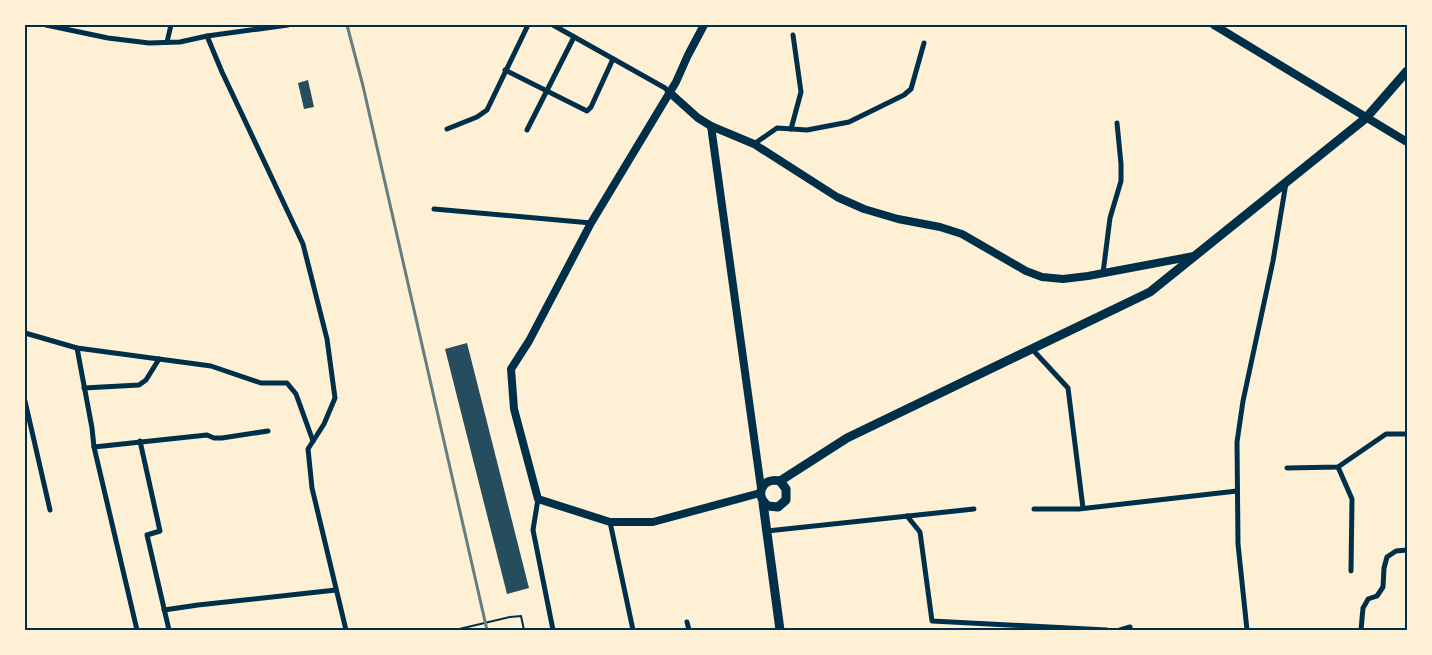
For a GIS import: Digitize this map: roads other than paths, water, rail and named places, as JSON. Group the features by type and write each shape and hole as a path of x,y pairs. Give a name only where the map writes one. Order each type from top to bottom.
{"main road":[{"path":"780,630 761,490 769,480 780,481 847,438 1150,292 1366,118 1407,71"},
{"path":"763,502 773,507 783,504 786,500 786,489 780,481"}],"street":[{"path":"46,25 108,38 148,43 180,42 207,36 288,25"},
{"path":"167,42 171,25"},
{"path":"447,130 477,117 487,110 528,25"},
{"path":"553,25 665,88 698,118 711,126 754,144 837,197 898,219 940,227 962,234 1026,271 1042,277 1063,279 1103,274 1196,256"},
{"path":"553,630 533,530 538,499 514,409 511,369 529,341 591,224 676,82 704,25"},
{"path":"1214,25 1407,142"},
{"path":"791,129 801,92 794,35"},
{"path":"207,36 303,244 327,339 335,398 324,424 308,449 312,488 346,630"},
{"path":"528,130 574,37"},
{"path":"754,144 777,128 806,130 849,122 904,95 911,89 924,43"},
{"path":"506,70 587,111 591,107 613,59"},
{"path":"1103,274 1110,218 1120,181 1121,164 1117,123"},
{"path":"538,499 610,522 653,522 761,490 711,126"},
{"path":"1247,630 1238,544 1237,442 1243,401 1273,261 1286,183"},
{"path":"434,209 591,224"},
{"path":"25,333 77,348 210,366 261,383 287,383 296,394 313,441"},
{"path":"77,348 94,447 137,630"},
{"path":"1032,348 1068,388 1083,508"},
{"path":"84,388 139,385 146,380 159,359"},
{"path":"25,401 50,510"},
{"path":"94,447 206,435 222,438 268,430"},
{"path":"1288,468 1338,467 1386,434 1407,434"},
{"path":"140,441 160,531 147,535 168,630"},
{"path":"1338,467 1352,499 1351,571"},
{"path":"1034,509 1083,508 1237,491"},
{"path":"767,531 974,510"},
{"path":"907,516 920,532 932,621 1108,630"},
{"path":"610,522 633,630"},
{"path":"1361,630 1364,608 1368,599 1377,596 1383,587 1384,568 1387,557 1396,551 1407,550"},
{"path":"164,610 198,604 336,590"},
{"path":"687,622 689,630"},
{"path":"1120,630 1130,627"}],"railway":[{"path":"347,25 363,86 487,630"}]}
